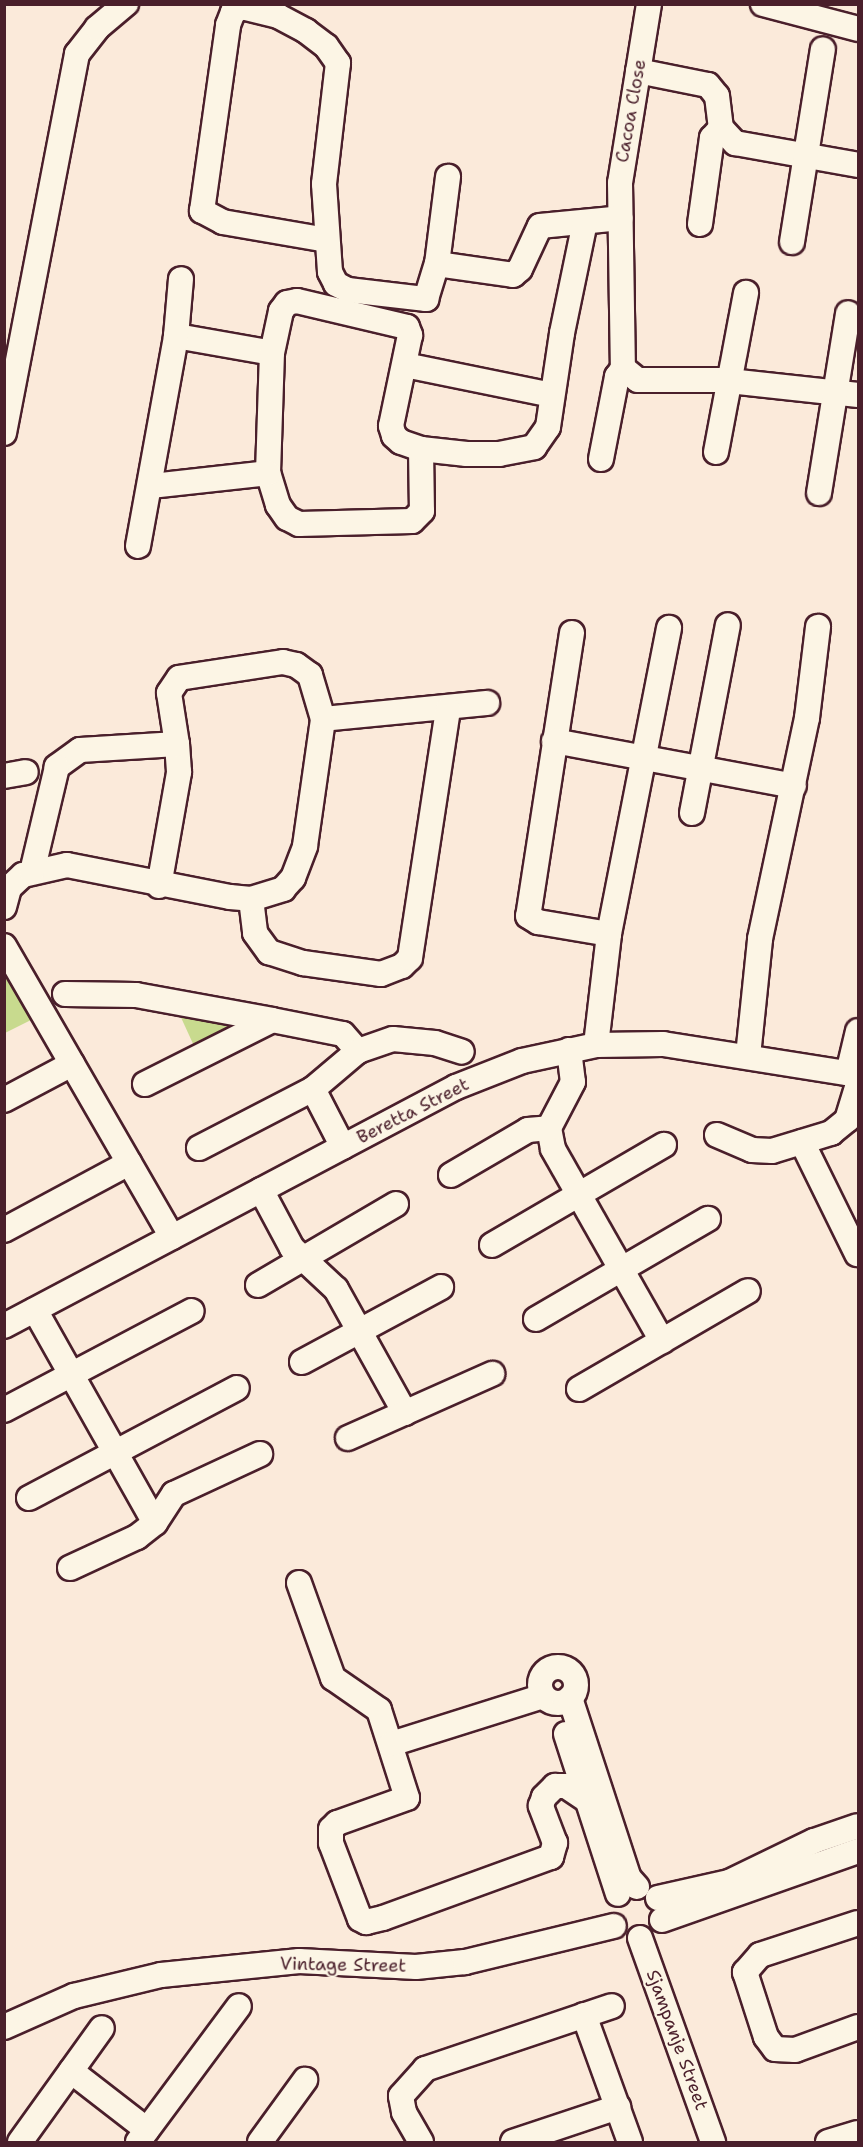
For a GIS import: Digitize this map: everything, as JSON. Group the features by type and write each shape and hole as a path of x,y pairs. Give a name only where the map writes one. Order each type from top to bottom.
{"street":[{"path":"4,433 77,54 96,28 126,4"},
{"name":"Cacoa Close","path":"601,459 617,377 623,368 621,171 650,4"},
{"path":"763,4 833,13 858,29"},
{"path":"327,240 223,222 202,211 228,25 236,7 250,7 285,20 317,38 338,63 340,74 324,184 332,280 348,290 426,299 437,264 448,177"},
{"path":"792,242 823,49"},
{"path":"636,78 692,80 713,89 717,96 721,128 735,143 858,165"},
{"path":"700,224 712,138 721,128"},
{"path":"437,264 516,274 540,226 621,218"},
{"path":"421,449 422,511 411,521 299,524 281,511 268,473 272,353 281,311 287,303 297,301 403,324 410,331 392,433 401,442 421,449 499,454 534,447 549,427 552,394 585,222"},
{"path":"138,546 152,486 176,336 181,279"},
{"path":"716,452 746,293"},
{"path":"819,493 847,394 848,314"},
{"path":"176,336 272,353"},
{"path":"405,365 552,394"},
{"path":"623,368 638,380 728,381 847,394"},
{"path":"152,486 268,473"},
{"path":"692,813 728,625"},
{"path":"748,1056 760,939 794,786 818,627"},
{"path":"596,1045 609,934 669,628"},
{"path":"572,633 528,916 538,922 609,934"},
{"path":"32,872 67,865 159,886 250,899 283,889 298,867 305,846 323,719 315,685 310,675 296,665 283,662 209,671 179,678 172,684 170,705 177,744 178,772 159,886"},
{"path":"323,719 448,709 487,703"},
{"path":"250,899 255,933 269,952 303,963 381,974 402,966 410,958 448,709"},
{"path":"554,741 645,756 794,786"},
{"path":"5,899 32,872 50,785 65,759 80,750 100,746 177,744"},
{"path":"4,946 172,1237"},
{"path":"65,994 136,995 272,1020 343,1034 358,1051"},
{"path":"145,1084 272,1020"},
{"path":"717,1135 762,1151 802,1142 840,1127 851,1111 858,1031"},
{"path":"200,1148 313,1089 358,1051 393,1039 435,1043 462,1052"},
{"name":"Beretta Street","path":"4,1326 487,1073 569,1050 596,1045 663,1044 748,1056 855,1077"},
{"path":"569,1050 573,1082 549,1128 553,1149 662,1341"},
{"path":"4,1100 72,1064"},
{"path":"313,1089 343,1147"},
{"path":"451,1175 528,1130 549,1128"},
{"path":"802,1142 849,1214 857,1254"},
{"path":"492,1245 664,1144"},
{"path":"4,1230 129,1163"},
{"path":"261,1191 292,1248 327,1277 405,1413"},
{"path":"258,1285 396,1204"},
{"path":"536,1319 708,1219"},
{"path":"302,1362 441,1287"},
{"path":"579,1389 748,1291"},
{"path":"35,1310 155,1522"},
{"path":"4,1410 192,1311"},
{"path":"348,1438 492,1374"},
{"path":"29,1498 237,1388"},
{"path":"70,1568 125,1544 155,1522 174,1494 260,1454"},
{"path":"299,1583 333,1678 380,1710 407,1798 337,1823 330,1835 356,1913 366,1922 551,1857 555,1843 541,1806 555,1786 566,1785 584,1798"},
{"path":"391,1744 556,1699"},
{"path":"556,1699 584,1798 627,1891"},
{"path":"556,1699 629,1878 627,1891 610,1910 614,1926 627,1937 640,1938 652,1934 660,1909 650,1890 627,1891"},
{"path":"660,1909 729,1882 814,1841 858,1826"},
{"path":"660,1909 858,1851"},
{"path":"858,1923 760,1955 745,1971 766,2037 775,2049 795,2050 858,2027"},
{"name":"Vintage Street","path":"4,2027 74,1996 161,1975 299,1961 416,1967 465,1962 614,1926"},
{"name":"Sjampanje Street","path":"640,1938 713,2142"},
{"path":"71,2071 143,2136 239,2006"},
{"path":"421,2142 402,2104 401,2096 414,2077 425,2069 612,2006"},
{"path":"584,2015 630,2142"},
{"path":"20,2142 102,2028"},
{"path":"260,2142 305,2080"},
{"path":"513,2142 618,2107"},
{"path":"828,2142 858,2133"}],"green space":[{"path":"5,975 31,1020 4,1033"},
{"path":"178,1011 240,1024 195,1048"}]}
